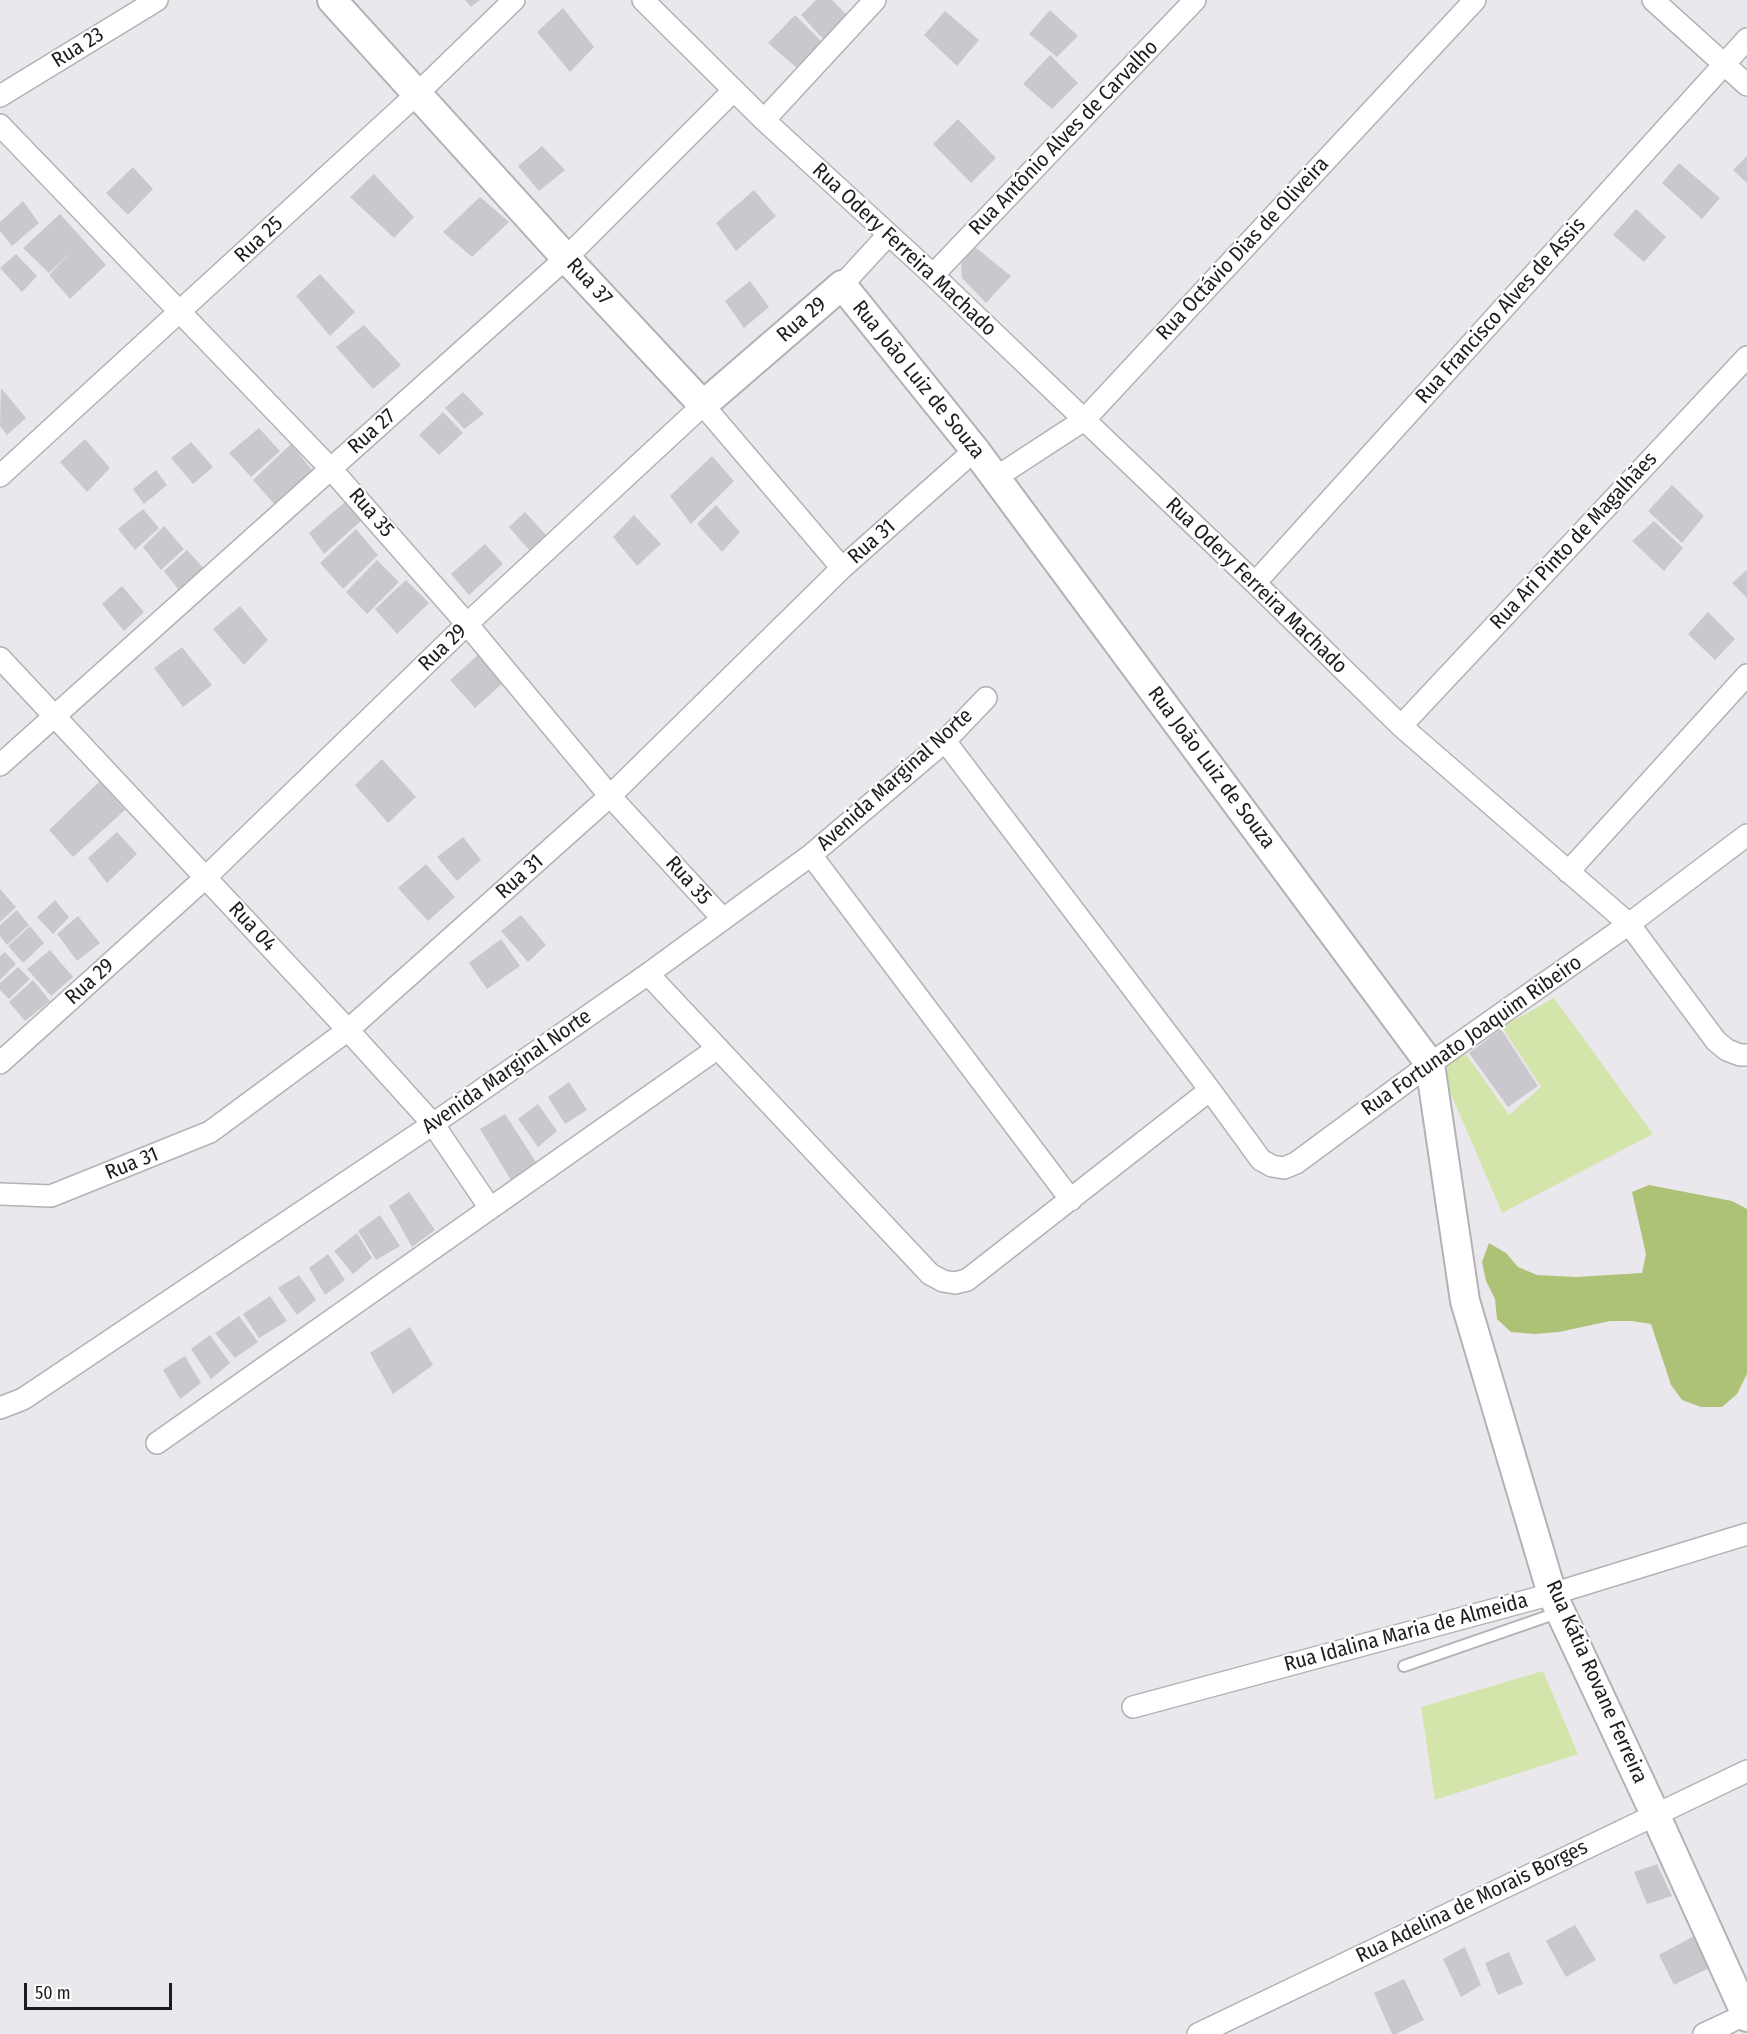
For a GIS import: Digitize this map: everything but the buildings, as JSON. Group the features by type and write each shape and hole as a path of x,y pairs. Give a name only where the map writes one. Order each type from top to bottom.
{"street":[{"name":"Rua 23","path":"0,96 157,0"},
{"name":"Rua 37","path":"332,0 703,405 842,568"},
{"name":"Rua 25","path":"0,476 418,93 514,0"},
{"path":"643,0 764,120 875,0"},
{"name":"Rua Antônio Alves de Carvalho","path":"933,275 1194,0"},
{"name":"Rua Octávio Dias de Oliveira","path":"995,478 1084,420 1474,0"},
{"path":"1653,0 1747,85"},
{"name":"Rua Francisco Alves de Assis","path":"1255,583 1747,39"},
{"name":"Rua 27","path":"0,765 566,258 734,90"},
{"name":"Rua Odery Ferreira Machado","path":"764,120 933,275 1401,726 1629,924 1716,1041 1727,1050 1743,1055"},
{"name":"Rua 35","path":"0,125 182,311 331,469 467,624 610,796 723,919"},
{"name":"Rua 29","path":"0,1063 205,878 467,624 703,405 842,285 888,235"},
{"name":"Rua João Luiz de Souza","path":"842,285 975,450 1430,1064 1465,1301"},
{"name":"Rua Ari Pinto de Magalhães","path":"1401,726 1747,357"},
{"name":"Rua 31","path":"0,1194 51,1196 210,1132 348,1030 610,796 842,568 975,450"},
{"name":"Rua 04","path":"0,658 348,1030 432,1124 490,1208"},
{"path":"1569,872 1747,675"},
{"name":"Avenida Marginal Norte","path":"0,1408 23,1399 432,1124 648,975 811,855 945,741 986,698"},
{"path":"648,975 930,1274 943,1281 955,1283 967,1280 1071,1200 1210,1090 945,741"},
{"name":"Rua Fortunato Joaquim Ribeiro","path":"1210,1090 1261,1160 1272,1166 1284,1168 1296,1163 1430,1064 1629,924 1747,835"},
{"path":"811,855 1071,1200"},
{"path":"157,1443 718,1048"},
{"name":"Rua Kátia Rovane Ferreira","path":"1465,1301 1556,1603 1747,2015"},
{"name":"Rua Idalina Maria de Almeida","path":"1133,1707 1556,1603 1747,1534"},
{"name":"Rua Adelina de Morais Borges","path":"1198,2034 1747,1771"},
{"path":"1704,2034 1747,2015"}],"lane":[{"path":"1404,1666 1556,1603"}],"green space":[{"path":"1554,998 1653,1134 1502,1213 1439,1066 1463,1050 1509,1115 1541,1087 1502,1027"},
{"path":"1649,1185 1732,1201 1747,1209 1747,1374 1737,1394 1722,1407 1701,1407 1682,1400 1671,1385 1651,1324 1610,1321 1559,1332 1535,1334 1511,1332 1497,1319 1495,1299 1486,1281 1482,1262 1489,1243 1506,1253 1518,1267 1537,1275 1576,1277 1642,1273 1646,1254 1632,1192"},
{"path":"1543,1671 1578,1754 1435,1800 1421,1707"}]}
